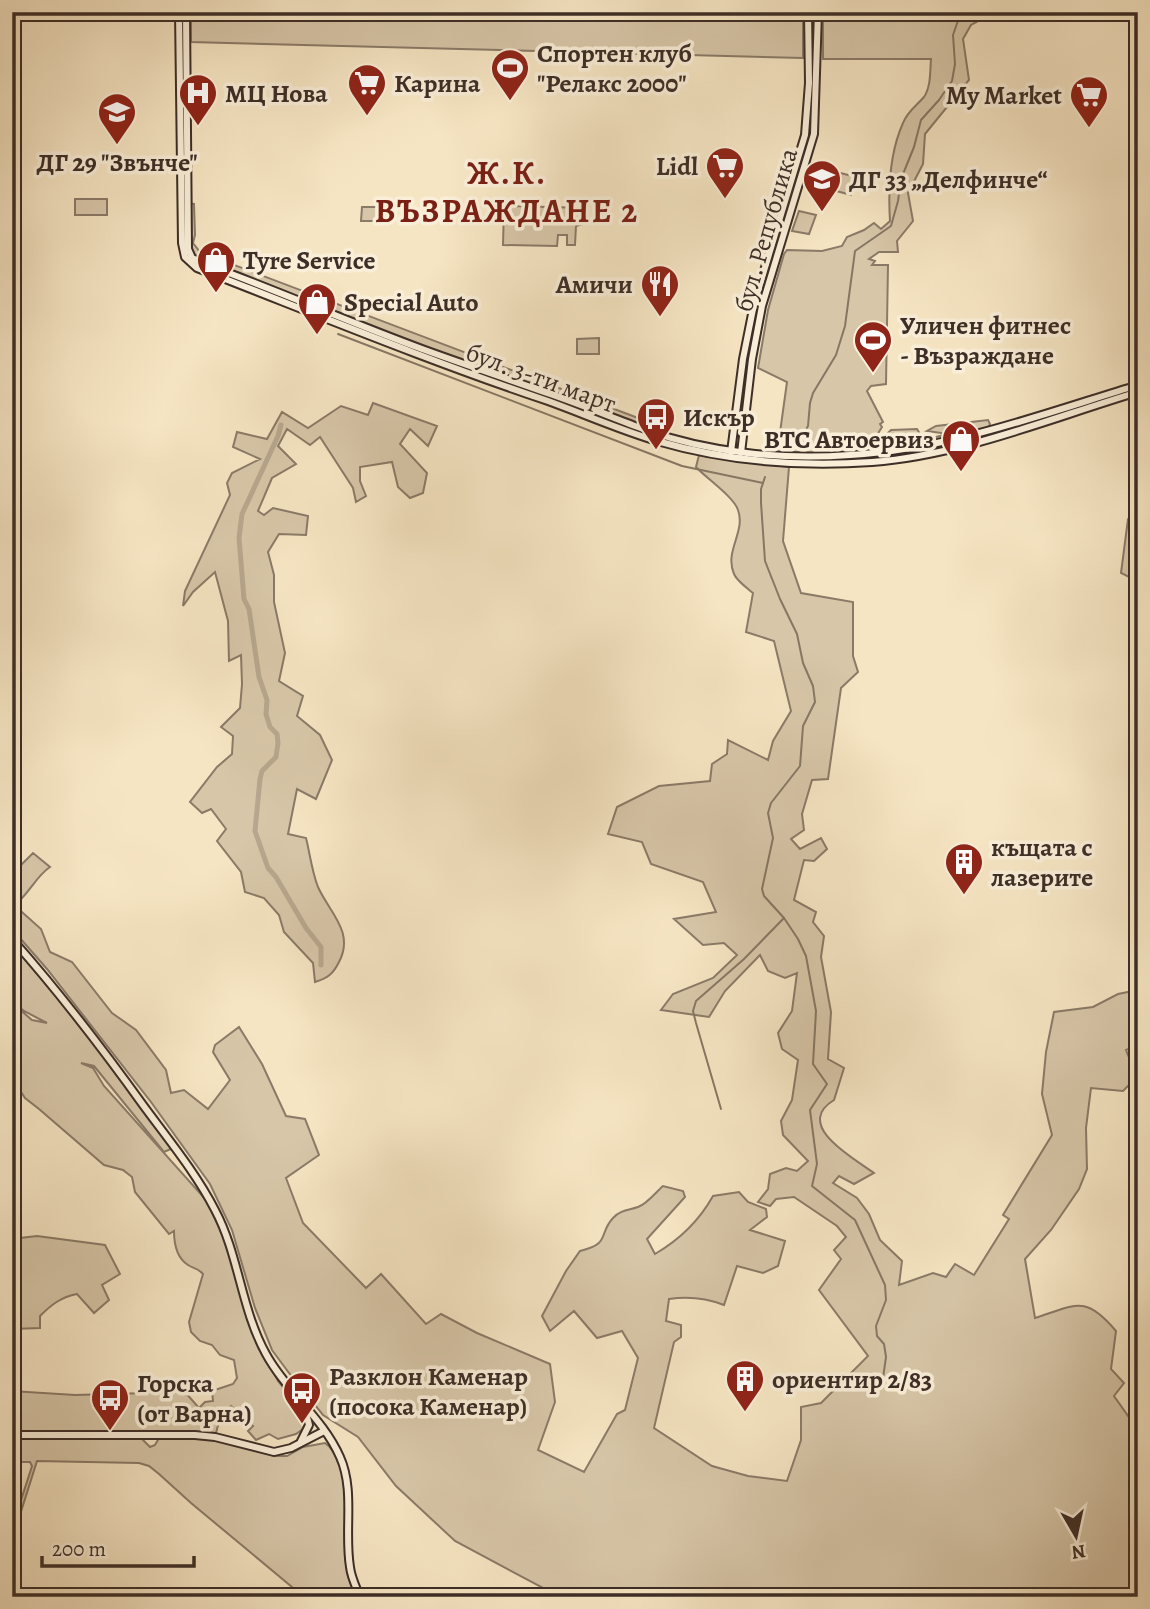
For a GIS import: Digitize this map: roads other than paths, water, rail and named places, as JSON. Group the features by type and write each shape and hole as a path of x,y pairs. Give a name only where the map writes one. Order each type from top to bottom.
{"street":[{"name":"бул. 3-ти март","path":"179,12 181,229 184,254 193,265 432,360 656,441 731,454 824,463 873,462 907,457 995,437 1138,392"},
{"name":"бул. 3-ти март","path":"186,12 186,228 188,249 192,258 421,349 574,402 647,431 731,454"},
{"name":"бул. Република","path":"731,454 743,359 754,304 805,135 809,83 808,12"},
{"name":"бул. Република","path":"741,455 752,359 762,306 814,134 818,12"},
{"name":"бул. 3-ти март","path":"741,455 821,457 909,449 986,432 1138,385"},
{"path":"12,939 106,1053 207,1196 222,1224 247,1307 264,1351 279,1376 331,1440 341,1458 350,1567 360,1597"},
{"path":"299,1444 305,1438 309,1425 305,1407"},
{"path":"12,1435 195,1435 215,1437 274,1452 283,1451 324,1431"},
{"path":"299,1444 316,1438 331,1440"}],"waterway":[{"path":"797,445 808,426 813,393 836,355 845,326 855,251 891,226 901,179 921,120 952,81 955,64 953,35 961,12"},
{"path":"338,334 682,466 763,483"},
{"path":"281,425 242,514 239,538 244,599 249,609 259,677 267,700 266,714 270,727 277,734 278,743 276,757 262,771 255,831 268,868 321,947 321,965"},
{"path":"765,477 761,489 765,561 797,634 803,663 813,686 815,702 803,726 800,766 771,803 768,813 773,838 762,889 764,896 798,939 806,956 816,1011 813,1064 827,1084 810,1110 817,1164 812,1186 855,1220 885,1285 886,1300 876,1326 877,1336 884,1344 886,1357 883,1378"},
{"path":"721,1109 693,1011 696,1001 744,959 784,918"}],"place":[{"name":"Спортен клуб \"Релакс 2000\"","path":"510,102"},
{"name":"Карина","path":"367,117"},
{"name":"МЦ Нова","path":"198,127"},
{"name":"My Market","path":"1089,129"},
{"name":"ДГ 29 \"Звънче\"","path":"117,146"},
{"name":"Lidl","path":"725,200"},
{"name":"ДГ 33 „Делфинче“","path":"822,213"},
{"name":"Tyre Service","path":"216,294"},
{"name":"Амичи","path":"660,318"},
{"name":"Special Auto","path":"317,336"},
{"name":"Уличен фитнес - Възраждане","path":"873,374"},
{"name":"Искър","path":"656,451"},
{"name":"ВТС Автоервиз","path":"961,473"},
{"name":"къщата с лазерите","path":"964,896"},
{"name":"ориентир 2/83","path":"745,1413"},
{"name":"Разклон Каменар (посока Каменар)","path":"302,1425"},
{"name":"Горска (от Варна)","path":"110,1432"}],"district":[{"name":"Ж.К. ВЪЗРАЖДАНЕ 2","path":"507,191"}]}
